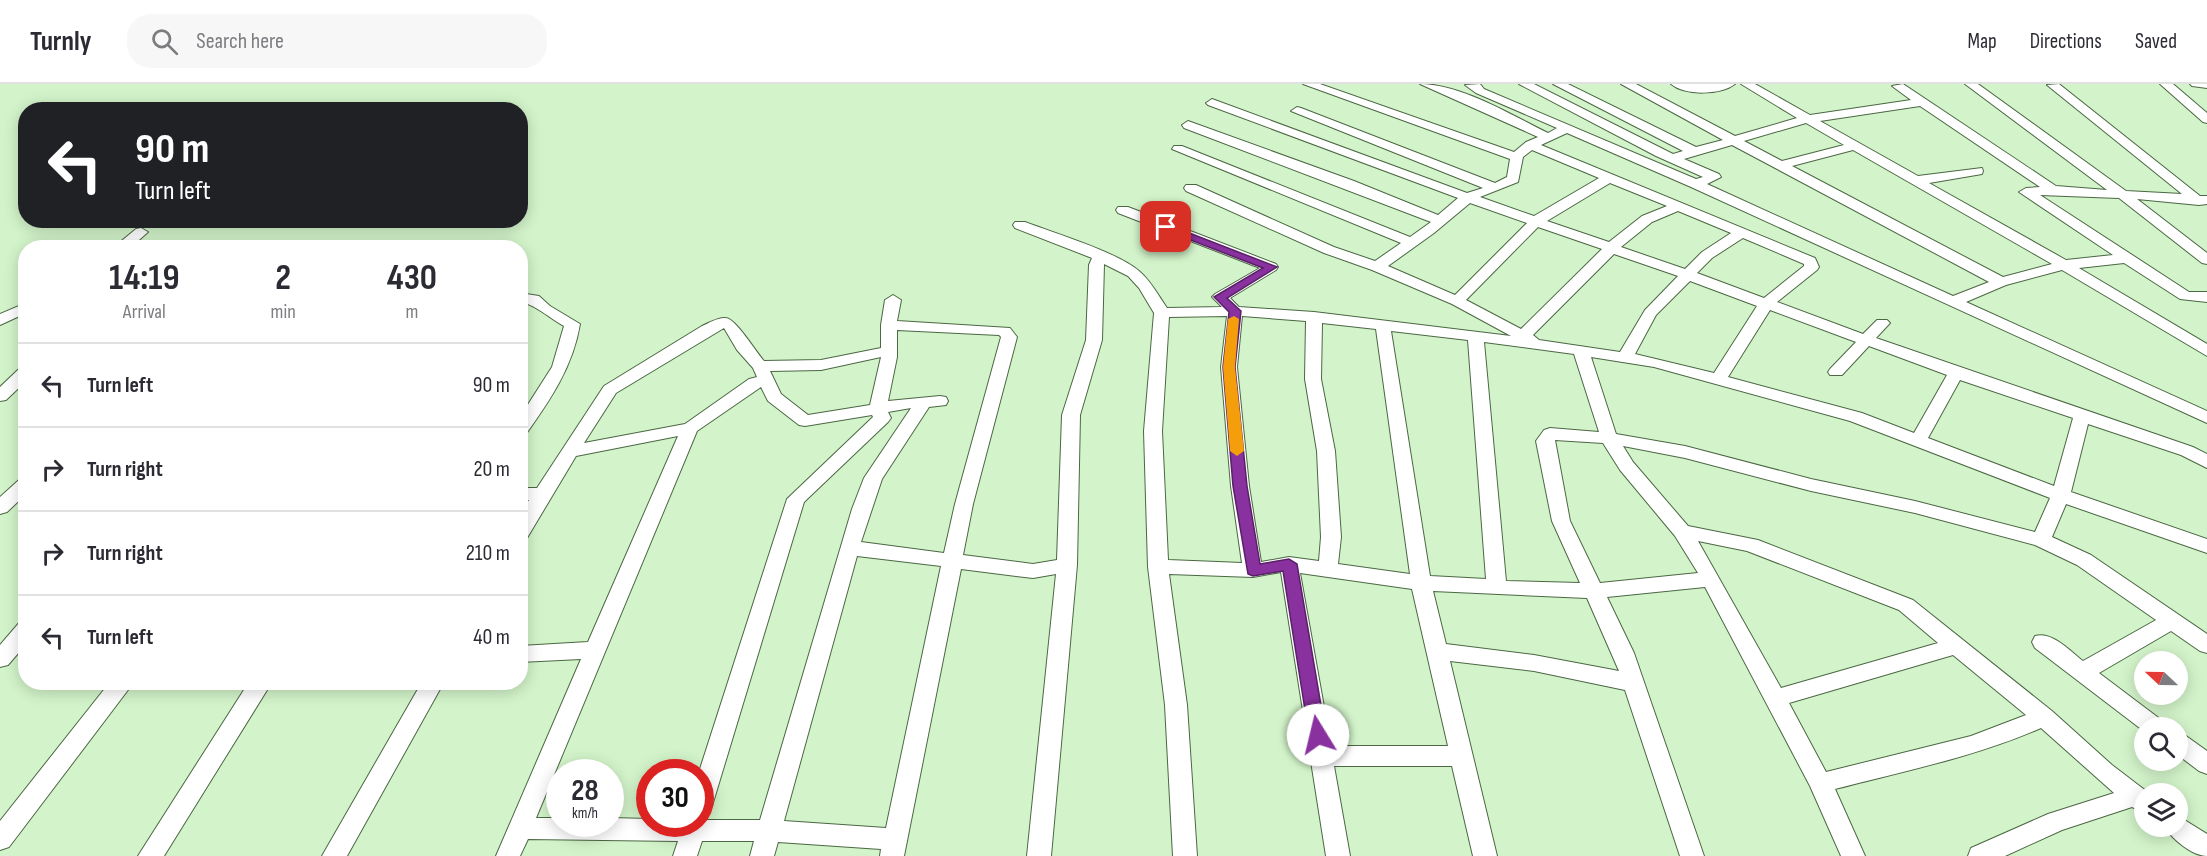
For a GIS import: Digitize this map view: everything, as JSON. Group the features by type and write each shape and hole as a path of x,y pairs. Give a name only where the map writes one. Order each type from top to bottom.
{"street":[{"path":"1309,84 1517,157"},
{"path":"1426,84 1471,101 1547,137"},
{"path":"1473,84 1471,85 1473,87 1565,129 1696,184 1954,301 2045,346 2207,418"},
{"path":"1525,84 1714,177 1696,184"},
{"path":"1558,84 1693,151"},
{"path":"1627,84 2001,282"},
{"path":"1677,84 1685,88 1698,89 1729,84"},
{"path":"1747,84 2064,265 2207,351"},
{"path":"1971,84 2122,194 2207,260"},
{"path":"2166,84 2206,117"},
{"path":"2196,84 2207,85"},
{"path":"2052,85 2204,202"},
{"path":"1898,87 2053,190"},
{"path":"1673,158 1806,119 1921,102"},
{"path":"1212,103 1389,170 1688,275 1956,373 2187,451 2207,462"},
{"path":"1297,111 1496,188"},
{"path":"1188,125 1349,183 1439,220"},
{"path":"1377,267 1429,230 1468,197 1496,188 1513,179 1517,157 1522,150 1565,129"},
{"path":"1530,145 1810,261 1812,267 1766,304 1719,379"},
{"path":"1782,165 1853,146"},
{"path":"1178,149 1410,242"},
{"path":"1914,181 1977,171"},
{"path":"1457,301 1536,221 1608,178"},
{"path":"1191,188 1329,250 1377,267 1457,301 1530,340"},
{"path":"2204,202 2053,190 2026,192 2185,296 2207,297"},
{"path":"1530,340 1610,249 1647,219 1677,207"},
{"path":"1123,210 1271,267 1220,297 1235,311"},
{"path":"1020,225 1100,256 1133,273 1145,286 1161,313 1153,431 1158,567 1176,705 1185,856"},
{"path":"130,240 141,232"},
{"path":"1626,356 1650,313 1707,255 1741,233"},
{"path":"1039,856 1067,565 1071,415 1094,340 1096,265 1100,256"},
{"path":"1954,301 2001,282 2064,265 2128,258"},
{"path":"528,298 534,299 545,309 572,324 569,346 552,385 528,419"},
{"path":"714,761 796,499 882,418 878,409 889,351 889,325 893,300"},
{"path":"0,320 18,311"},
{"path":"1235,311 1229,367 1240,486 1253,570"},
{"path":"1161,313 1235,311 1314,317 1476,338 1530,340 1626,356 1856,417 2061,495 2207,546"},
{"path":"1314,317 1313,379 1326,451 1330,526 1328,569"},
{"path":"528,519 568,452 610,390 708,329 725,322 731,326 743,347 763,373 774,397 805,421 898,404 932,402 873,478 861,509 762,856"},
{"path":"1836,372 1864,339 1882,323"},
{"path":"714,827 768,831 893,848 964,504 1009,337 1004,331 889,325"},
{"path":"1383,327 1421,583 1485,856"},
{"path":"1476,338 1497,588"},
{"path":"1580,350 1609,438 1626,466 1682,531 1711,579 1820,783 1853,856"},
{"path":"568,452 690,428 755,383 763,373 821,365 889,351"},
{"path":"0,378 18,372"},
{"path":"1918,440 1956,373"},
{"path":"0,396 18,378"},
{"path":"2041,540 2061,495 2082,415"},
{"path":"508,856 690,428"},
{"path":"1692,856 1623,653 1561,521 1545,441 1550,434 1609,438 1685,452 1811,485 1916,507 2041,540 2084,560 2207,645"},
{"path":"0,508 18,491"},
{"path":"528,494 542,494"},
{"path":"1682,531 1751,545 1906,605 2044,717 2104,772 2134,794"},
{"path":"851,548 1033,570 1067,565"},
{"path":"1158,567 1253,570 1289,564 1421,583 1594,591 1711,579"},
{"path":"1289,564 1338,856"},
{"path":"2084,672 2172,621"},
{"path":"0,659 18,638"},
{"path":"2042,642 2142,717"},
{"path":"1774,699 1954,646"},
{"path":"528,654 596,650"},
{"path":"1437,651 1534,663 1634,683"},
{"path":"0,839 117,690"},
{"path":"150,856 256,690"},
{"path":"334,856 428,690"},
{"path":"1820,783 1971,745 1997,737 2044,717"},
{"path":"2188,750 2207,764"},
{"path":"1321,756 1461,756"},
{"path":"1980,856 2056,821 2134,801"},
{"path":"520,828 636,827"},
{"path":"2188,834 2207,848"},
{"path":"685,856 691,837"}],"slow traffic":[{"path":"1234,319 1229,367 1237,451"}],"route":[{"path":"1166,227 1271,267 1220,297 1235,311 1229,367 1240,486 1253,570 1289,564 1318,735"}]}
